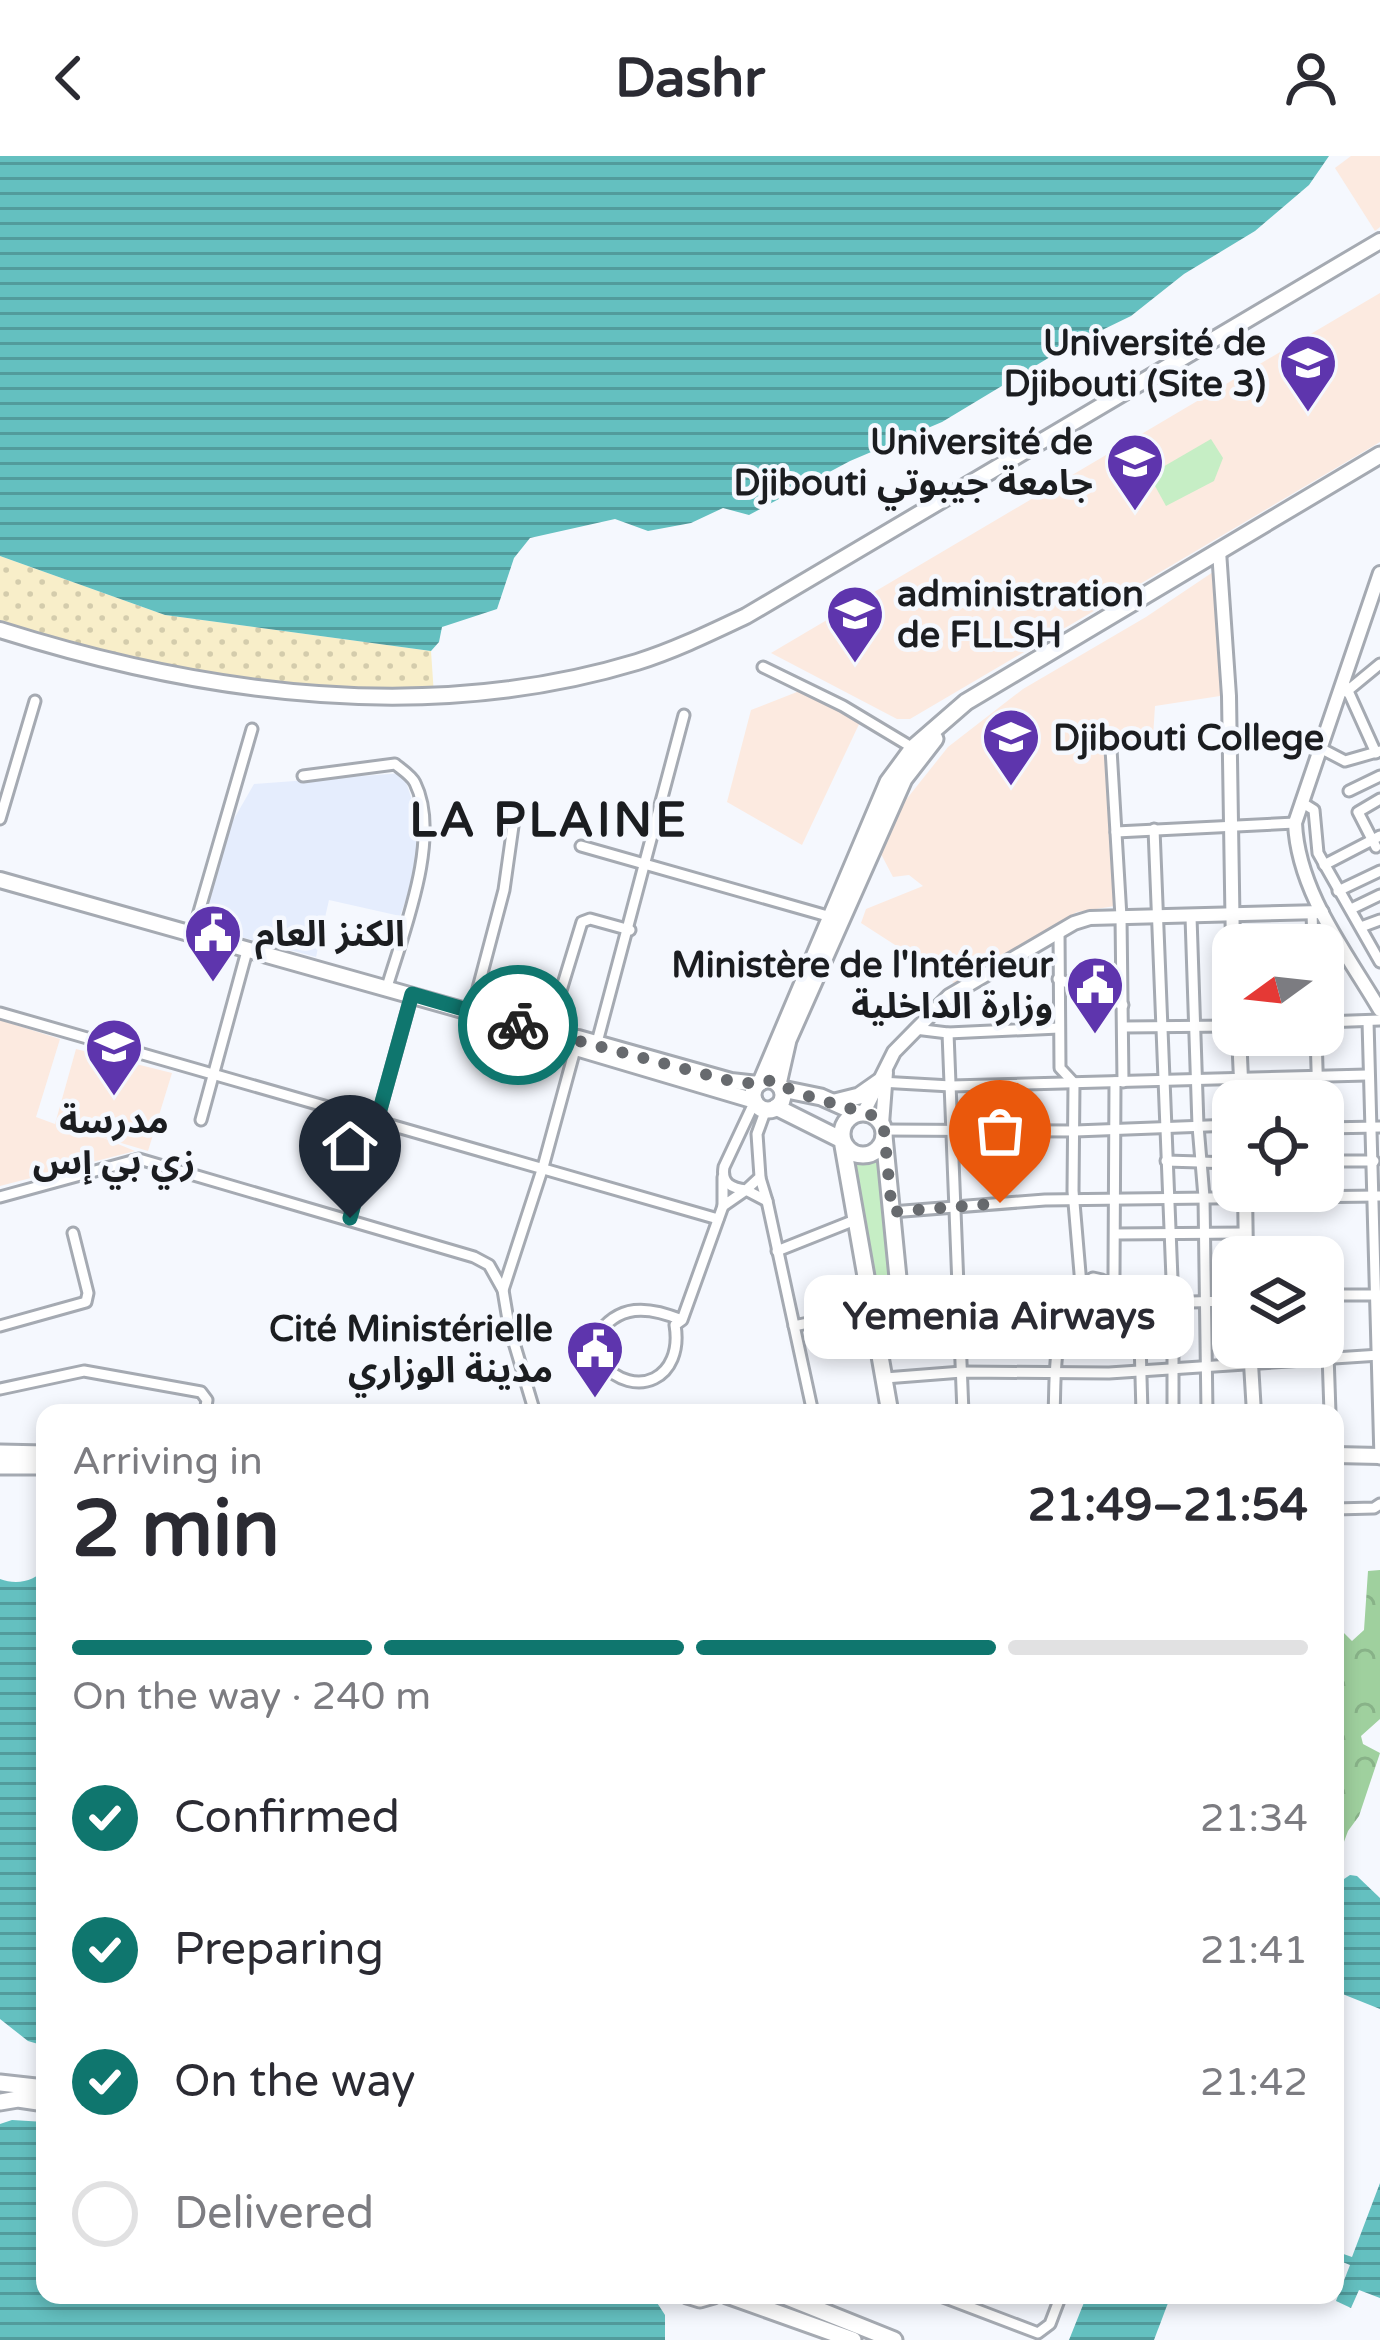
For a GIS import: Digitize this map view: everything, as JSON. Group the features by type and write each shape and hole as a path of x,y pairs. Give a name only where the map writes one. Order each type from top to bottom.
{"main road":[{"path":"0,630 127,666 364,698 432,698 578,677 634,662 746,616 1380,242"},
{"path":"768,1094 837,919 917,752 972,709 1380,455"},
{"path":"1220,556 1380,466"},
{"path":"0,880 577,1043 731,1081 768,1094 842,1140 851,1152 865,1155 878,1149 883,1130"},
{"path":"768,1094 837,919"},
{"path":"788,1040 793,1072 828,1099 861,1113 883,1130 900,1298 873,1304"},
{"path":"768,1094 828,1099 859,1096 884,1079"},
{"path":"861,1113 846,1120 842,1140 889,1404"},
{"path":"0,1453 36,1454"},
{"path":"1344,1456 1380,1458"},
{"path":"0,1466 36,1466"},
{"path":"0,2083 36,2087"},
{"path":"0,2102 18,2098 36,2101"},
{"path":"752,2304 854,2340"},
{"path":"804,2304 894,2340"}],"street":[{"path":"1220,556 1228,696 1231,924"},
{"path":"1380,573 1295,824 1301,866 1317,912 1380,1010"},
{"path":"1346,692 1380,664"},
{"path":"763,667 843,706 917,752"},
{"path":"1320,748 1346,761 1378,752 1346,692 1343,675"},
{"path":"0,820 35,701"},
{"path":"596,1048 684,715"},
{"path":"1365,724 1380,718"},
{"path":"192,936 252,729"},
{"path":"1105,1304 1114,1275 1124,1027 1111,749"},
{"path":"303,776 395,764 415,781 424,823 414,901 387,987"},
{"path":"1349,791 1380,776"},
{"path":"1324,865 1376,841 1359,815 1380,799"},
{"path":"1301,802 1315,813 1318,854 1380,962"},
{"path":"1117,832 1295,824"},
{"path":"472,1011 504,890 513,826"},
{"path":"1154,829 1173,1304 1173,1404"},
{"path":"581,846 837,919"},
{"path":"1338,891 1380,871"},
{"path":"1351,909 1380,895"},
{"path":"861,1113 884,1079 894,1052 949,997 1090,918 1317,912"},
{"path":"1316,924 1317,912"},
{"path":"1191,917 1208,1404"},
{"path":"551,1034 582,922 590,919 630,930"},
{"path":"1361,927 1380,920"},
{"path":"1059,932 1060,1067 1073,1083 1078,1295"},
{"path":"201,1120 247,951"},
{"path":"1058,979 1123,1004"},
{"path":"350,1218 412,994"},
{"path":"0,1013 718,1219"},
{"path":"1344,1022 1374,1021 1366,1075 1376,1127 1380,1458"},
{"path":"1124,1027 1212,1027"},
{"path":"915,1029 948,1033 1059,1028"},
{"path":"948,1033 963,1404"},
{"path":"503,1290 577,1043"},
{"path":"1239,1056 1240,1078"},
{"path":"1316,1056 1316,1080"},
{"path":"884,1079 951,1086 1366,1075"},
{"path":"884,1079 883,1130 1212,1126"},
{"path":"682,1320 655,1310 618,1314 596,1337 600,1362 623,1380 650,1381 662,1376 675,1352 675,1325 682,1320 722,1206 723,1172 745,1126 768,1094"},
{"path":"768,1094 757,1134 760,1178 811,1404"},
{"path":"745,1126 757,1134"},
{"path":"1344,1128 1376,1127"},
{"path":"0,1197 139,1159 475,1257 489,1265 503,1290 532,1404"},
{"path":"1166,1161 1212,1163"},
{"path":"1344,1161 1374,1161"},
{"path":"723,1172 731,1187 767,1201"},
{"path":"722,1206 760,1178"},
{"path":"1344,1195 1378,1196"},
{"path":"892,1212 1212,1197"},
{"path":"1115,1234 1246,1233 1245,1212"},
{"path":"777,1251 855,1220"},
{"path":"0,1326 86,1302 88,1293 73,1233"},
{"path":"1054,1404 1062,1330 1078,1295 1088,1279 1097,1278 1109,1292"},
{"path":"900,1298 1053,1286 1078,1295 1093,1309 1105,1304 1212,1303"},
{"path":"1344,1295 1379,1295"},
{"path":"794,1326 873,1304"},
{"path":"1139,1305 1142,1404"},
{"path":"1344,1356 1379,1355"},
{"path":"885,1378 962,1372 1109,1373 1212,1365"},
{"path":"1251,1368 1253,1404"},
{"path":"1330,1368 1330,1404"},
{"path":"0,1389 84,1371 201,1392 206,1404"},
{"path":"1344,1509 1380,1504"},
{"path":"962,2304 1038,2333 1050,2324 1058,2304"}],"shaded area":[{"path":"1351,156 1380,156 1380,227 1375,231 1335,168"},
{"name":"Université de Djibouti جامعة جيبوتي","path":"1380,293 1380,442 1162,571 910,719 897,719 771,653"},
{"name":"Djibouti College","path":"1219,568 1220,696 1155,706 1153,737 1106,746 1115,906 1077,912 954,983 861,923 866,909 923,886 909,875 893,877 881,854 905,801 948,747 1023,689"},
{"path":"802,690 861,720 802,845 727,802 751,710"},
{"path":"403,773 419,821 413,879 400,916 329,900 316,957 199,926 231,824 254,784"},
{"path":"0,1020 60,1039 36,1117 55,1124 76,1049 172,1073 148,1151 101,1137 135,1151 0,1186"}],"green space":[{"path":"1211,439 1223,458 1214,481 1166,506 1149,475"},
{"path":"881,1157 893,1281 876,1284 851,1162 867,1164"},
{"path":"1380,1570 1380,1719 1361,1736 1363,1744 1380,1753 1359,1816 1344,1842 1344,1633 1352,1641 1364,1630 1368,1571"}],"sand":[{"path":"0,556 165,615 431,651 434,695 262,686 100,659 0,628"}],"water":[{"path":"0,156 1329,156 1309,185 1255,231 1184,274 1131,316 1065,348 942,422 850,461 749,515 723,508 691,523 648,531 615,519 530,538 514,558 497,609 442,627 431,651 165,615 0,556"},
{"path":"36,1576 36,2043 0,2019 0,1579 25,1581"},
{"path":"1357,1876 1380,1898 1380,2009 1344,1995 1344,1879"},
{"path":"36,2121 36,2304 658,2304 665,2315 665,2340 0,2340 0,2124"},
{"path":"1380,2183 1380,2298 1359,2290 1351,2308 1342,2304 1350,2265 1344,2263 1344,2254 1352,2257"},
{"path":"1083,2304 1168,2304 1154,2340 1069,2340"}],"way so far":[{"path":"518,1025 731,1081 758,1084 772,1080 782,1089 874,1116 884,1130 892,1212 1000,1203"}],"place":[{"name":"Université de Djibouti (Site 3)","path":"1308,414"},
{"name":"Université de Djibouti جامعة جيبوتي","path":"1135,513"},
{"name":"administration de FLLSH","path":"855,665"},
{"name":"Djibouti College","path":"1011,788"},
{"name":"الكنز العام","path":"213,984"},
{"name":"Ministère de l'Intérieur وزارة الداخلية","path":"1095,1036"},
{"name":"مدرسة زي بي إس","path":"114,1098"},
{"name":"Yemenia Airways","path":"1000,1203"},
{"name":"Cité Ministérielle مدينة الوزاري","path":"595,1400"}],"district":[{"name":"LA PLAINE","path":"549,819"}],"route":[{"path":"350,1218 412,994 518,1025"}]}
